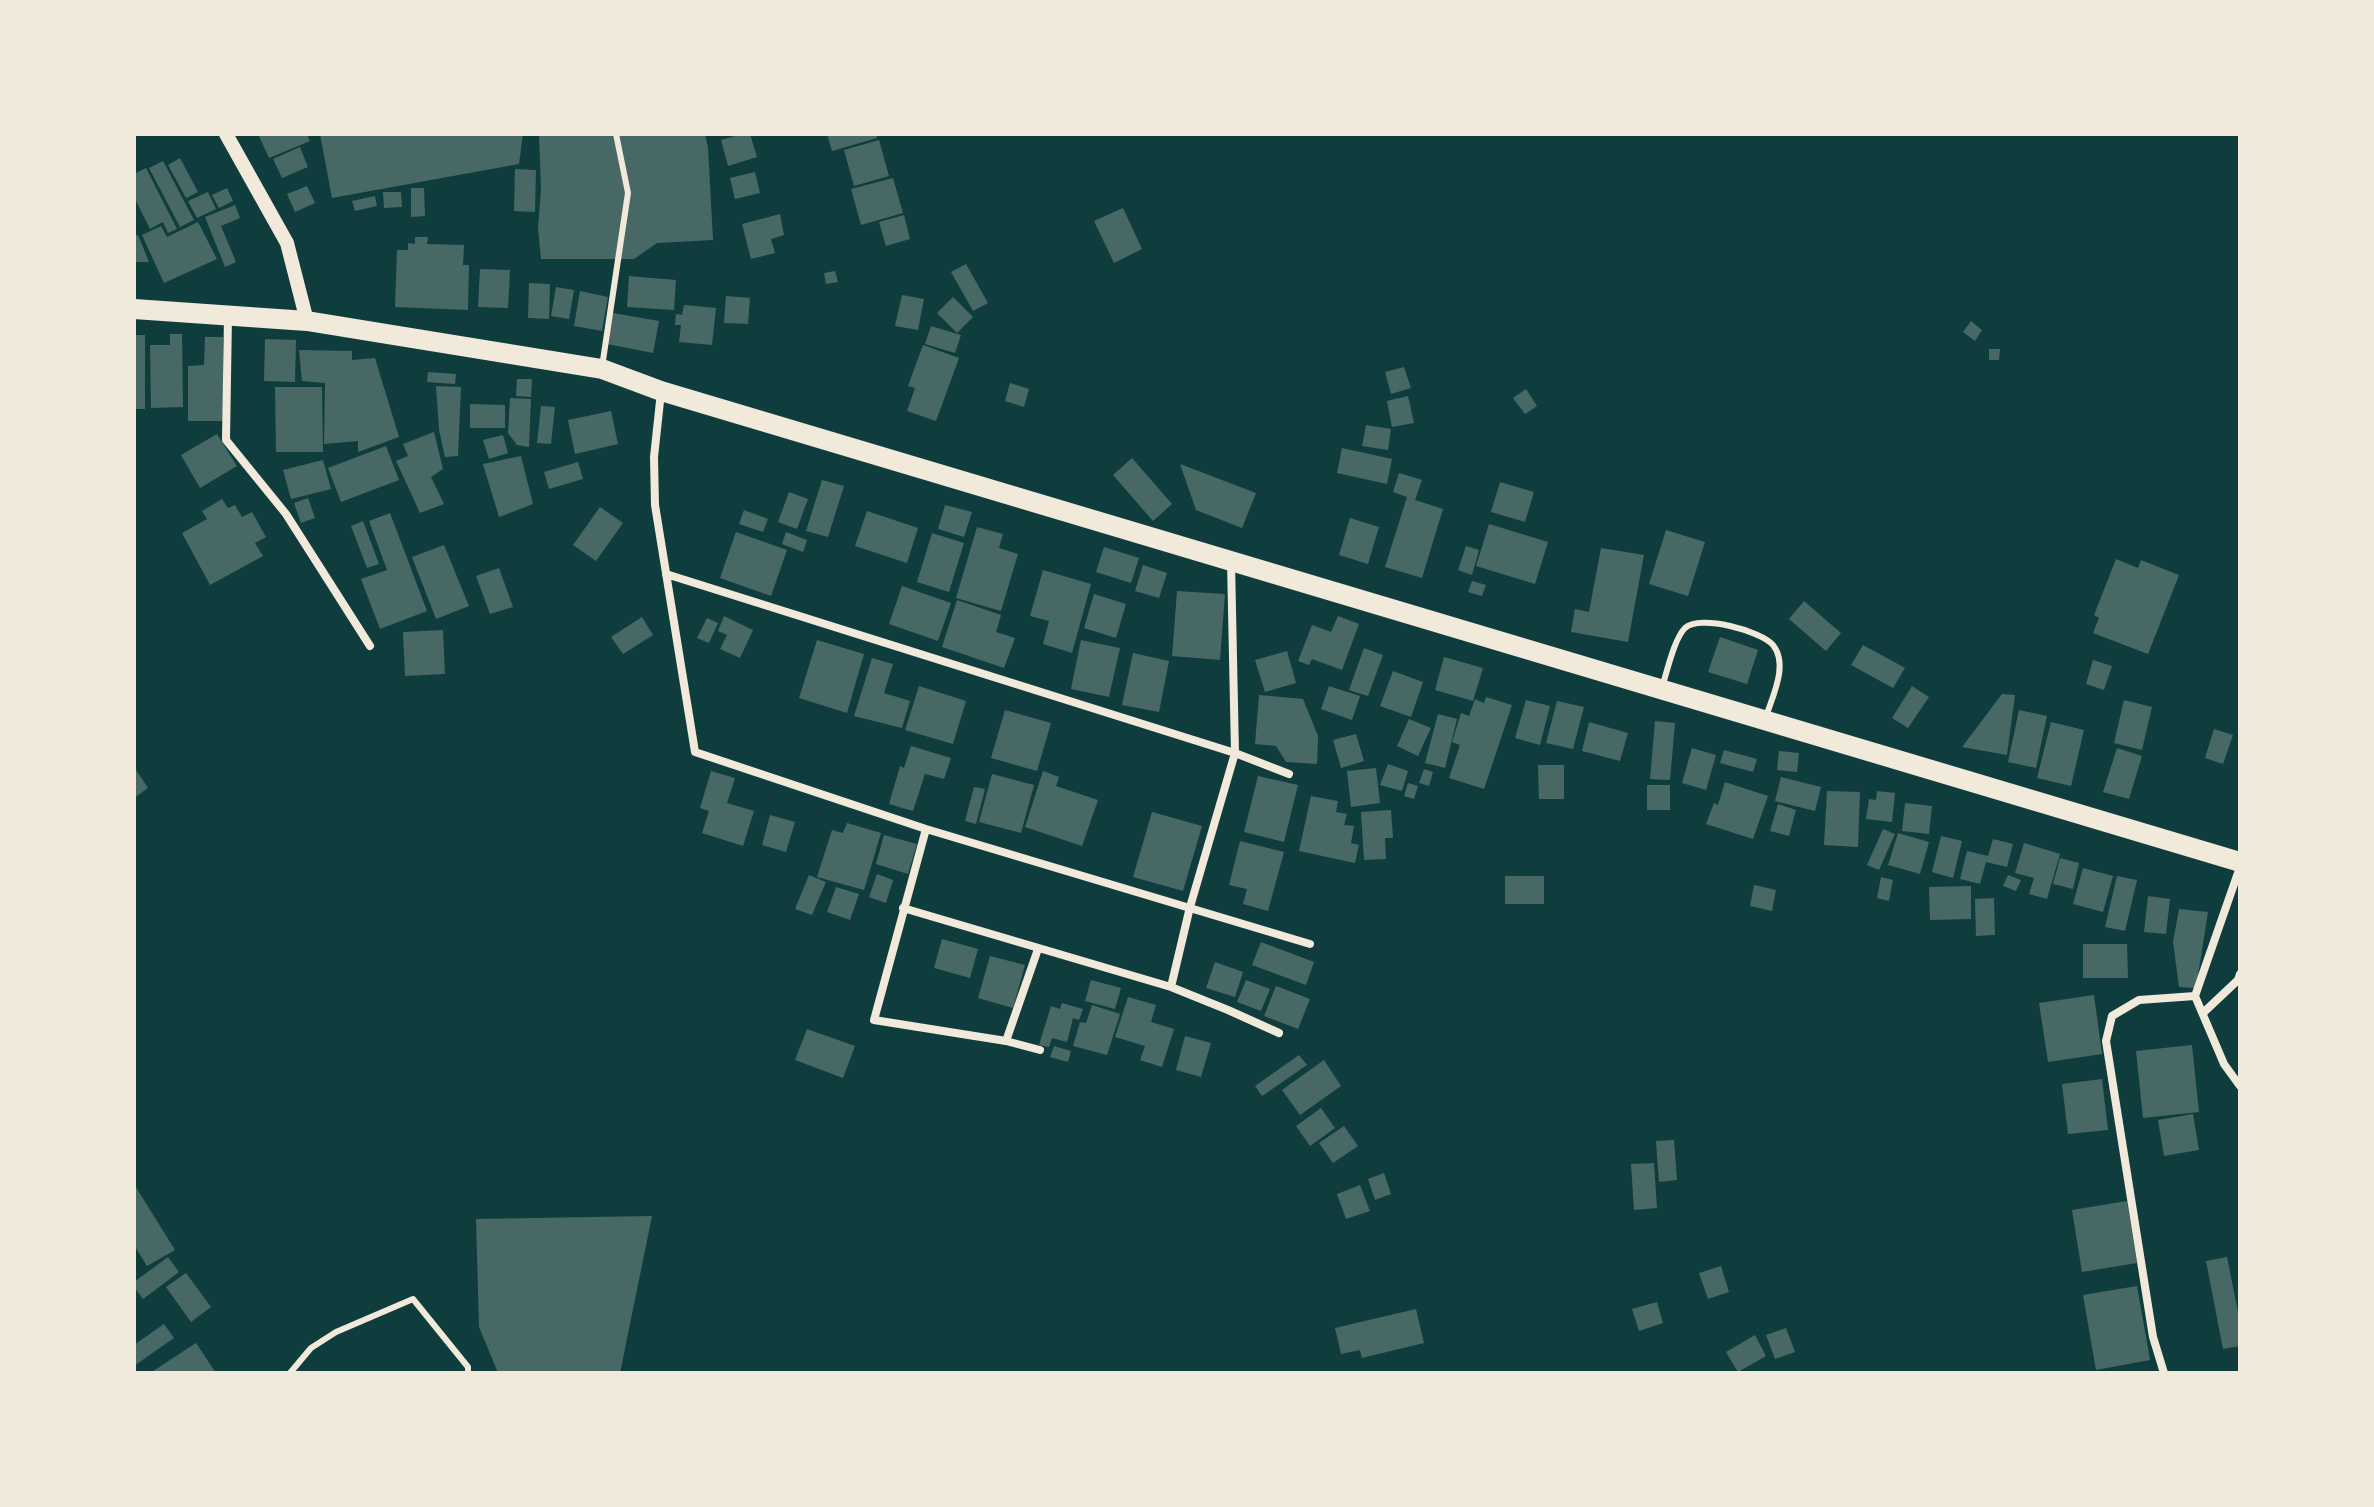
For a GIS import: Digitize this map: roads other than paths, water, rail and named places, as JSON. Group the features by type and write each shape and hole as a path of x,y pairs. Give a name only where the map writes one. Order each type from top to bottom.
{"main road":[{"path":"134,309 307,321 602,369 661,391 2240,864"}],"street":[{"path":"226,134 287,243 307,321"},
{"path":"228,315 226,440 286,514 370,646"},
{"path":"661,391 654,457 655,505 695,752 926,829 1310,944"},
{"path":"1171,987 1190,907 1235,753 1231,562"},
{"path":"666,574 1235,753 1289,774"},
{"path":"926,829 874,1020 1006,1041 1040,1050"},
{"path":"2240,864 2195,996 2224,1064 2240,1086"},
{"path":"903,908 1171,987 1279,1033"},
{"path":"1006,1041 1038,949"},
{"path":"2203,1013 2238,980 2240,974"},
{"path":"2164,1373 2153,1337 2106,1041 2112,1016 2139,1000 2195,996"}],"lane":[{"path":"602,369 628,193 616,134"},
{"path":"1661,690 1685,628 1713,621 1761,637 1774,646 1779,664 1778,678 1765,721"},
{"path":"290,1373 311,1348 336,1332 413,1299 468,1367 468,1373"}]}
